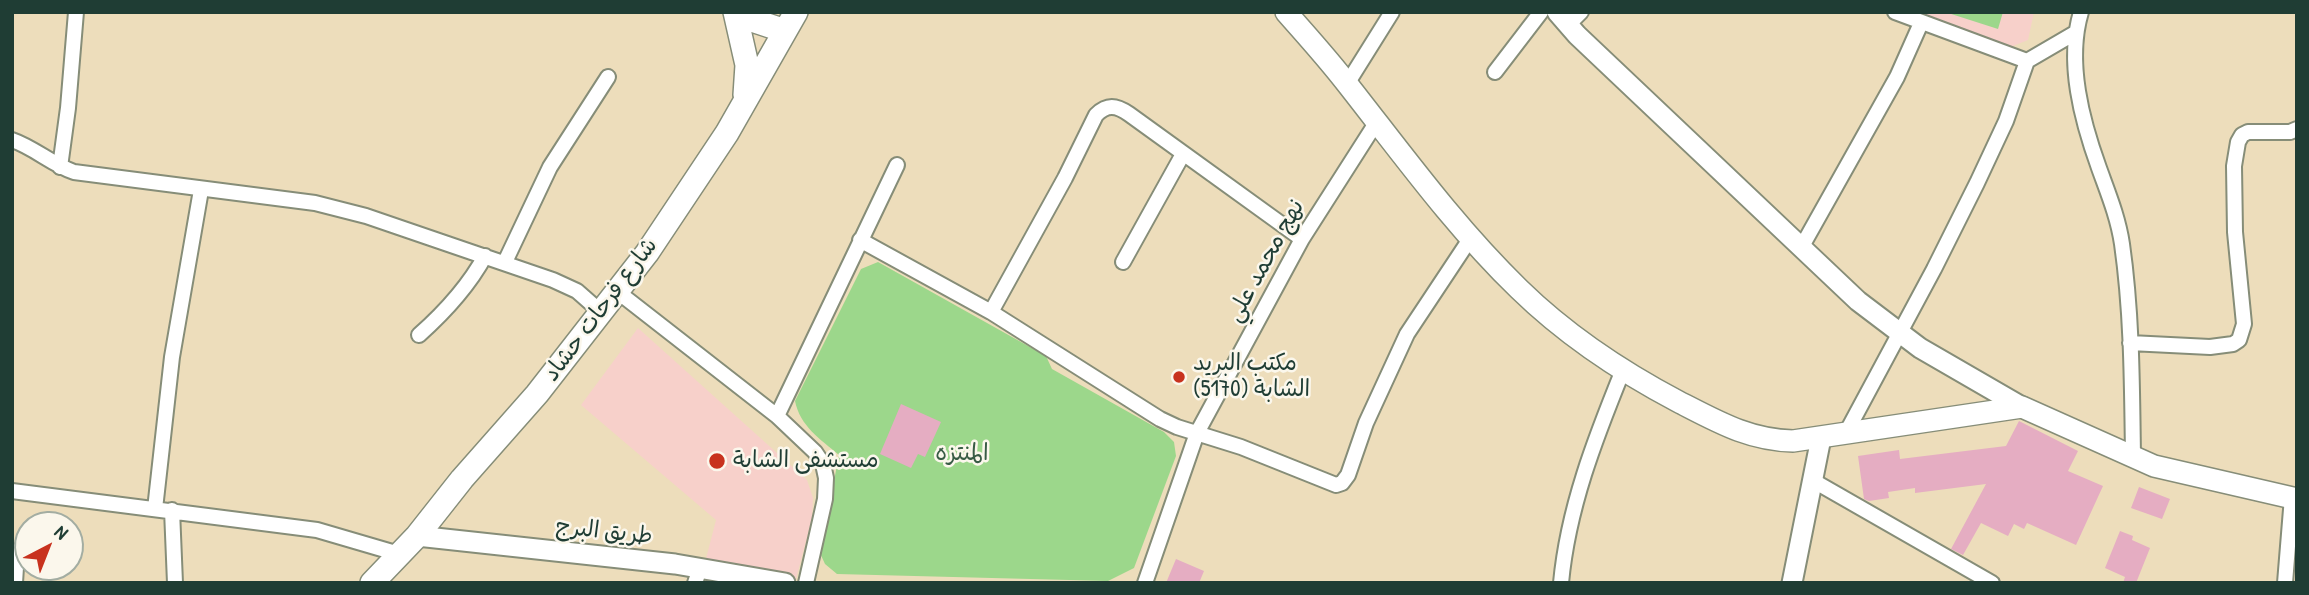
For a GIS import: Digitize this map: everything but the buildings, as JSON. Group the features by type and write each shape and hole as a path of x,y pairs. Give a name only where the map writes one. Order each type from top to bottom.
{"main road":[{"path":"735,12 747,65 744,101"},
{"path":"743,12 755,21 790,22"},
{"path":"1286,12 1347,83 1470,239 1520,291 1623,370 1683,404 1745,434 1769,440 1793,441 2022,407 2133,457 2171,471 2295,498"},
{"name":"شارع فرحات حشاد","path":"372,583 417,536 603,313 674,214 727,133 790,22"}],"street":[{"path":"60,167 76,12"},
{"path":"1347,83 1392,12"},
{"path":"1495,72 1541,12"},
{"path":"1895,12 2027,61"},
{"path":"2081,12 2075,33 2077,82 2084,118 2122,242 2130,343 2133,457"},
{"path":"1569,17 1801,248 1858,301 1936,359 2022,407"},
{"path":"1801,248 1897,77 1921,23"},
{"path":"1846,433 1977,183 2006,121 2027,61 2075,33"},
{"path":"505,262 550,167 608,77"},
{"path":"991,313 1065,178 1090,125 1104,108 1112,106 1120,108 1302,239"},
{"name":"نهج محمد علي","path":"1145,583 1197,433 1302,239 1376,123"},
{"path":"2130,343 2210,347 2233,344 2239,340 2244,324 2235,232 2235,149 2242,135 2248,132 2290,132 2297,129"},
{"path":"12,139 60,167 81,173 315,203 342,209 505,262 577,290 603,313"},
{"path":"1123,262 1183,154"},
{"path":"777,416 897,165"},
{"path":"155,509 172,357 201,190"},
{"path":"860,240 991,313 1133,404 1177,427 1241,447 1336,485 1342,483 1348,475 1366,423 1407,334 1470,239"},
{"path":"419,335 463,292 485,256"},
{"path":"618,292 777,416 815,452 823,464 826,478 825,499 806,583"},
{"path":"1561,583 1575,502 1623,370"},
{"path":"1792,583 1821,438"},
{"path":"1812,480 1993,583"},
{"path":"12,491 317,530 399,554"},
{"path":"2285,583 2295,498"},
{"path":"172,510 175,583"},
{"name":"طريق البرج","path":"417,536 698,575 785,583"}],"shaded area":[{"path":"1920,12 2034,12 2028,40 2003,50"},
{"name":"مستشفى الشابة","path":"638,328 807,480 813,498 812,518 795,583 751,583 702,574 716,520 581,405"}],"green space":[{"path":"1945,12 2003,12 1998,29"},
{"name":"المنتزه","path":"878,262 1046,356 1052,369 1164,432 1174,442 1176,456 1134,568 1108,581 837,574 825,564 820,553 839,455 806,425 795,401 861,269"}],"place":[{"name":"مكتب البريد الشابة (5170)","path":"1179,377"},
{"name":"مستشفى الشابة","path":"717,461"}]}
